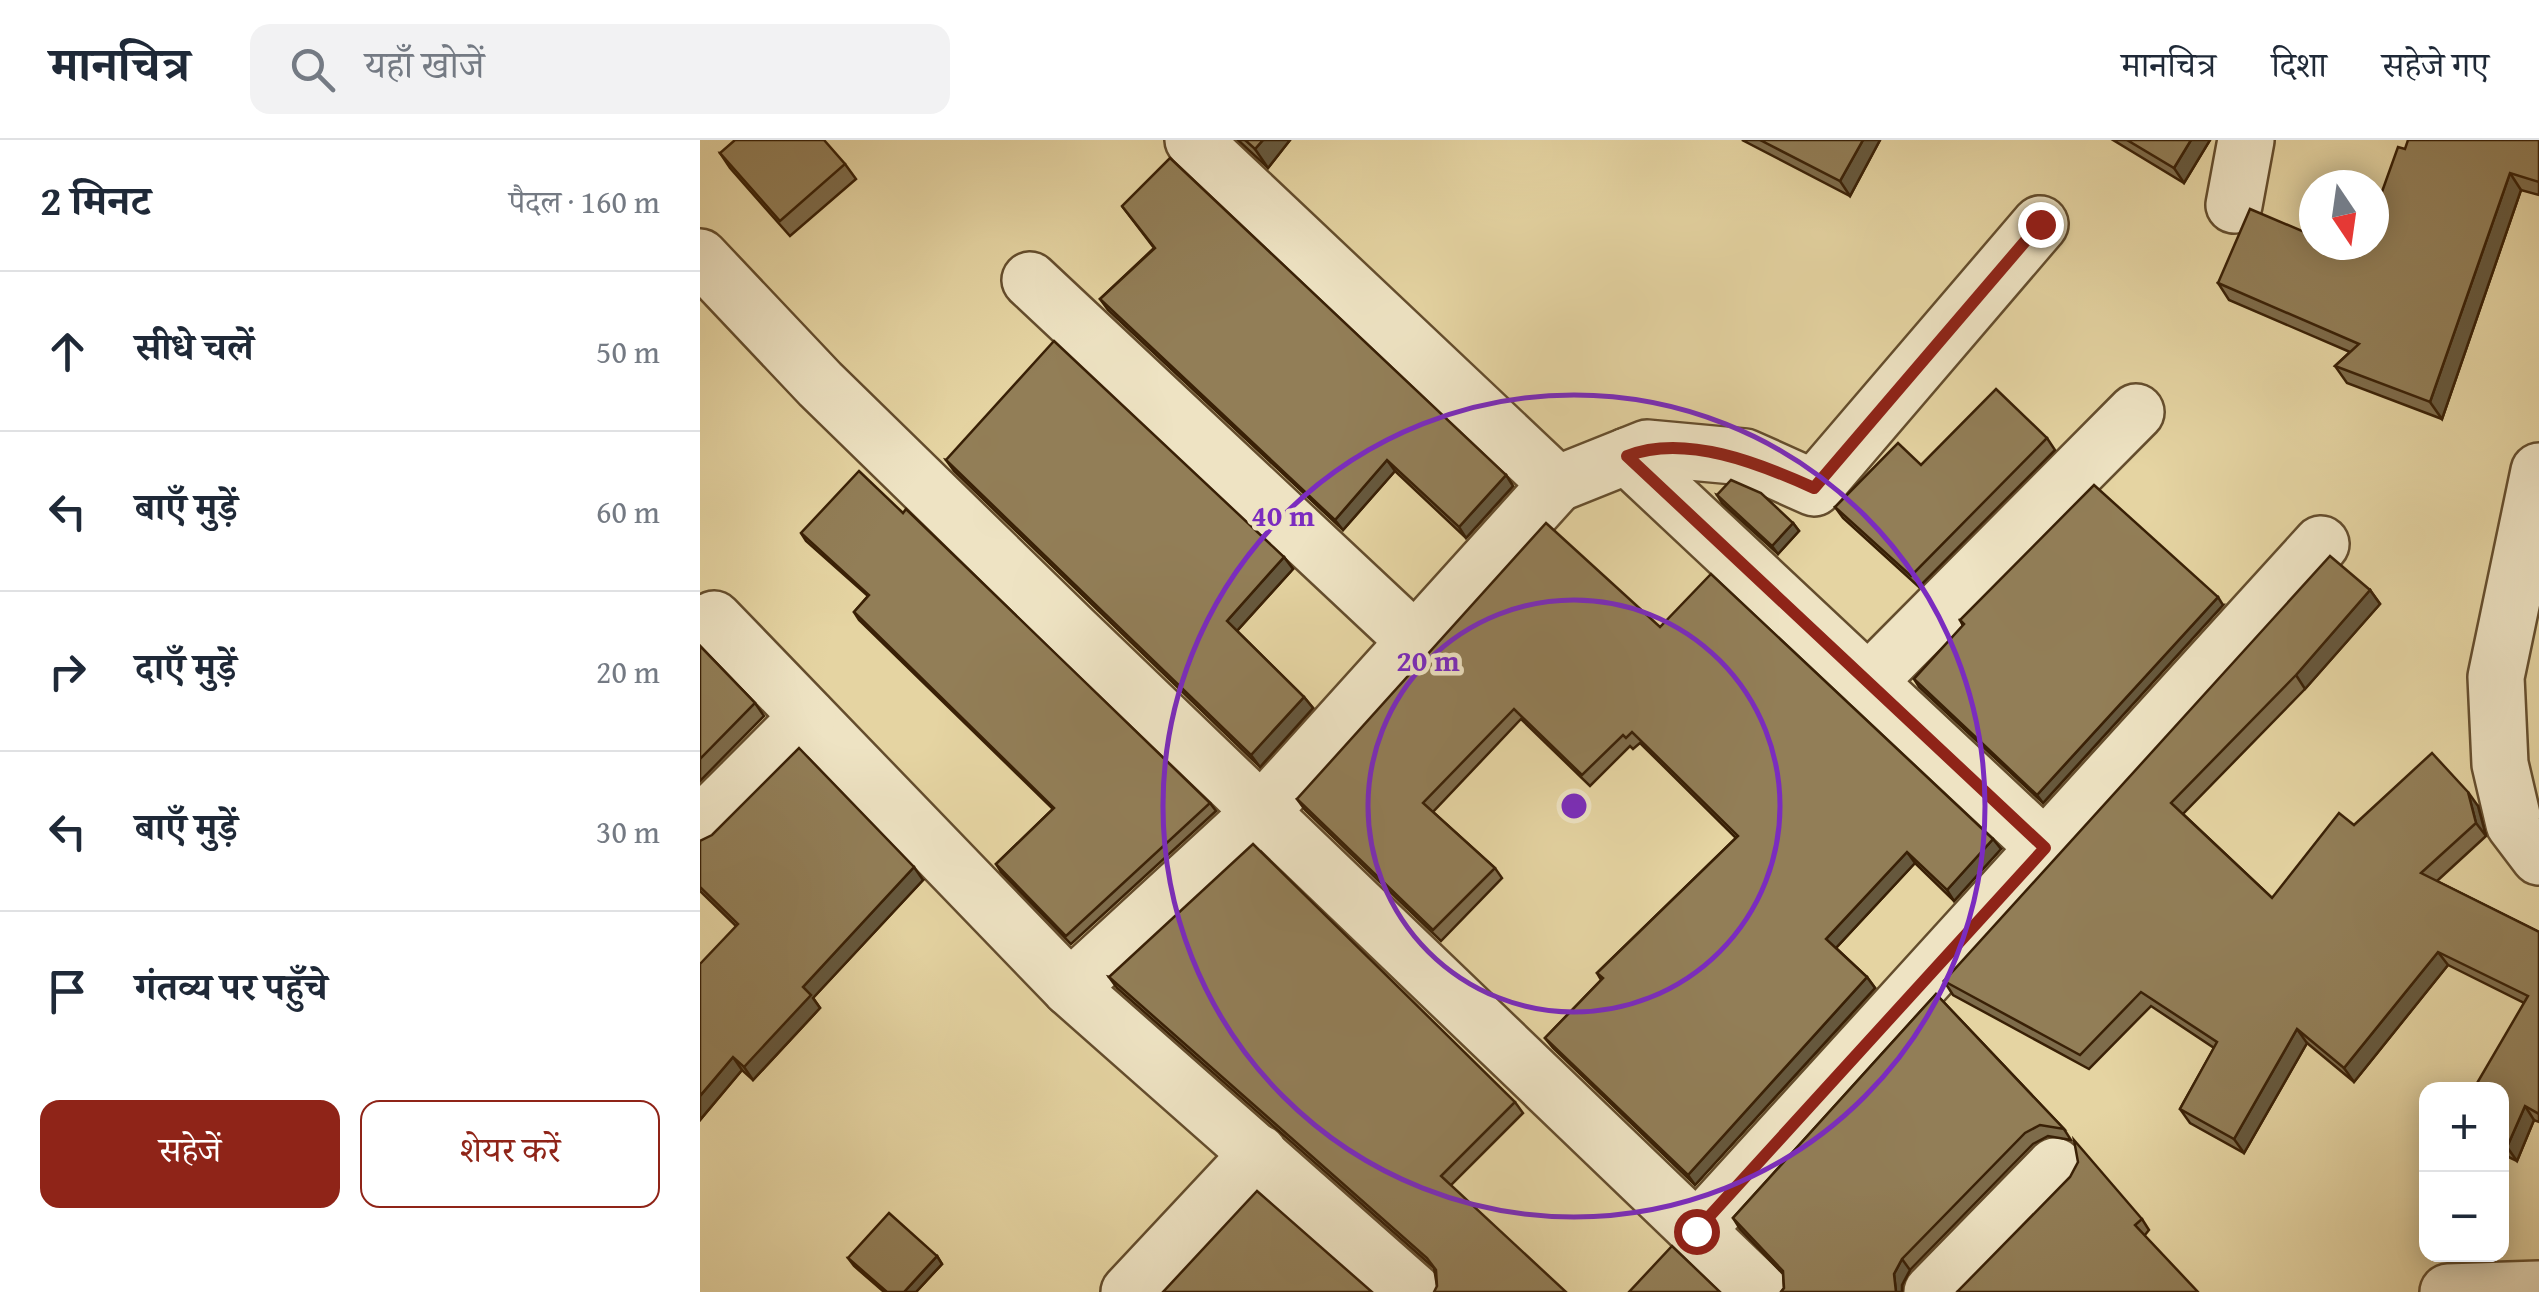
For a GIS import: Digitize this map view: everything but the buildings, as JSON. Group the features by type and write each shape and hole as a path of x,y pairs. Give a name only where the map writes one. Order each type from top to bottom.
{"street":[{"path":"1193,140 1557,484"},
{"path":"2234,205 2246,140"},
{"path":"1070,988 1260,813 1557,484 1647,448 1745,457 1814,488 2040,224"},
{"path":"700,257 820,384 1260,813 1761,1292"},
{"path":"1030,280 1415,641"},
{"path":"1868,682 2136,412"},
{"path":"1627,456 2045,848"},
{"path":"2539,471 2496,677 2500,764 2514,824 2539,857"},
{"path":"1696,1231 2322,544"},
{"path":"714,619 1070,988 1414,1292"},
{"path":"700,826 808,716"},
{"path":"1129,1292 1259,1153"},
{"path":"1932,1292 2055,1166"},
{"path":"2448,1292 2539,1288"}],"route":[{"path":"1696,1231 2045,848 1627,456 1647,448 1745,457 1814,488 2040,224"}]}
